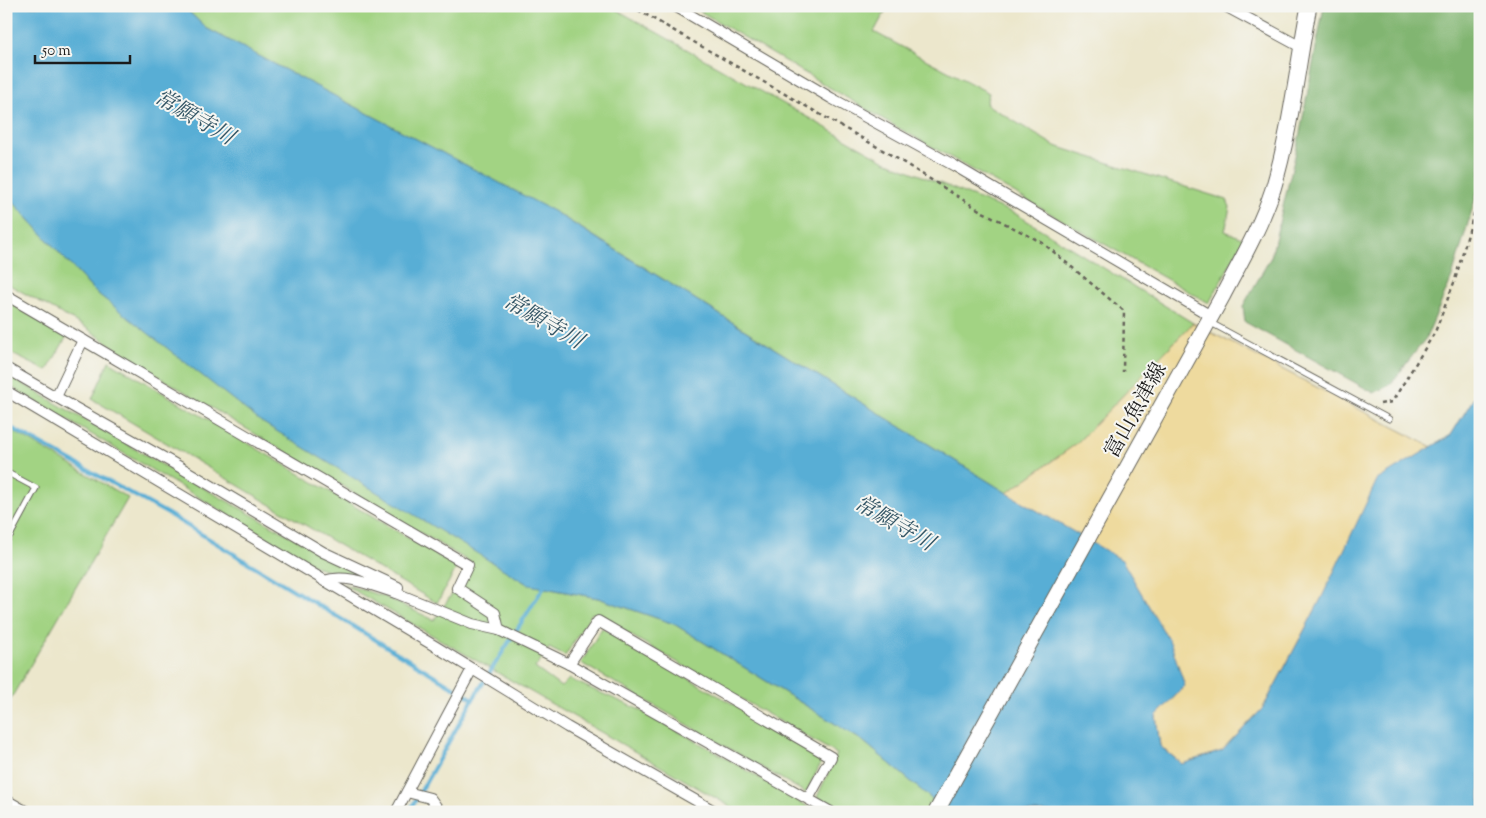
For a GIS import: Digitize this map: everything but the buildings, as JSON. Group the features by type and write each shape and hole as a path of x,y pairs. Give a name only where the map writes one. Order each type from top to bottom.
{"main road":[{"name":"富山魚津線","path":"936,812 1238,268 1257,230 1273,189 1286,134 1308,6"}],"street":[{"path":"674,6 831,98 963,170 1208,321"},
{"path":"1225,6 1301,47"},
{"path":"6,295 468,565 457,588 495,613 499,630"},
{"path":"56,397 83,340"},
{"path":"6,368 173,463 323,552 398,587 396,593"},
{"path":"6,391 567,727 716,812"},
{"path":"324,581 335,577 348,578 396,593 472,624 499,630 569,664 831,812"},
{"path":"569,664 598,621 830,757 808,799"},
{"path":"396,812 472,669"},
{"path":"407,792 430,798 440,812"},
{"path":"6,800 27,812"}],"lane":[{"path":"1208,321 1389,419"},
{"path":"6,472 36,488 8,533 6,542"}],"path":[{"path":"631,6 893,156 981,211 1043,243 1124,311 1123,372"},
{"path":"1378,404 1392,402 1435,332 1455,280 1480,192"}],"green space":[{"path":"183,6 610,6 885,161 1016,214 1193,323 1076,444 1007,493 560,215 206,28"},
{"path":"691,6 888,6 874,32 989,93 986,104 1055,146 1227,200 1230,207 1225,231 1244,239 1209,303 895,126"},
{"path":"1324,6 1480,6 1480,183 1452,277 1426,338 1390,385 1374,393 1245,322 1243,306 1271,257 1298,143"},
{"path":"6,194 93,290 481,553 529,585 598,598 674,624 863,741 933,800 926,812 845,812 817,797 837,754 592,613 565,656 549,648 535,668 561,687 569,679 638,709 721,755 817,812 740,812 343,584 383,596 434,620 473,564 138,364 85,327 6,283"},
{"path":"6,301 67,336 47,371 6,351"},
{"path":"109,361 457,567 437,603 92,399"},
{"path":"6,374 178,474 376,583 317,567 6,384"},
{"path":"6,427 128,498 6,707"},
{"path":"602,628 824,757 806,793 581,663"}],"sand":[{"path":"1193,323 1432,447 1421,454 1321,599 1263,708 1222,751 1182,764 1160,746 1156,716 1122,561 1007,493 1076,444"}],"water":[{"name":"常願寺川","path":"6,6 183,6 206,28 553,211 1007,493 1122,560 1171,644 1185,686 1156,716 1160,746 1182,764 1222,751 1263,708 1321,599 1377,480 1451,435 1480,388 1480,812 947,812 863,741 674,624 598,598 529,585 260,421 93,290 6,194"}],"waterway":[{"path":"6,425 168,514 473,699"},
{"path":"409,812 473,699 545,585"},
{"path":"6,809 10,812"}]}
